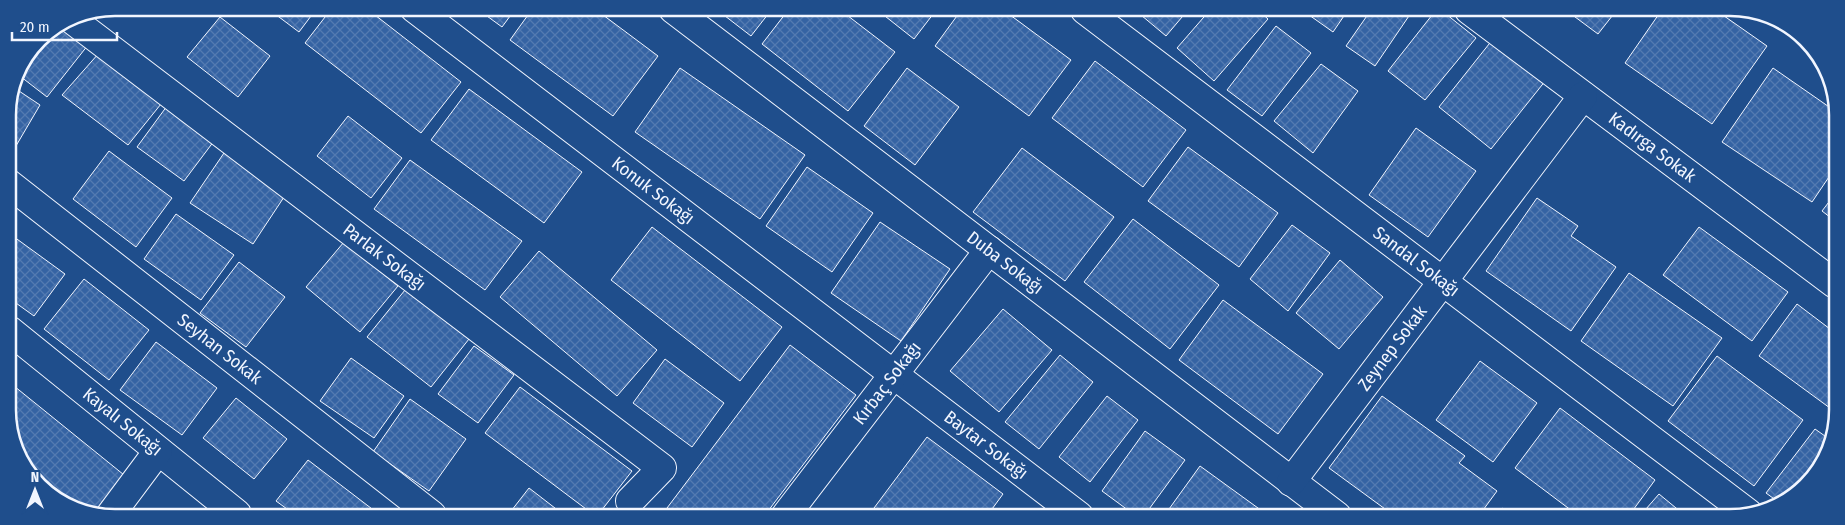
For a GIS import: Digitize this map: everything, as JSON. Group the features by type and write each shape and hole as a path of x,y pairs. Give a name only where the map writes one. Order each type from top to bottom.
{"street":[{"name":"Konuk Sokağı","path":"424,16 893,374"},
{"name":"Duba Sokağı","path":"682,16 1328,509"},
{"name":"Sandal Sokağı","path":"1093,16 1742,508"},
{"name":"Kadırga Sokak","path":"1477,16 1829,280"},
{"name":"Parlak Sokağı","path":"78,24 662,468 633,509"},
{"name":"Zeynep Sokak","path":"1291,482 1583,96"},
{"name":"Seyhan Sokak","path":"16,189 424,509"},
{"name":"Kırbaç Sokağı","path":"791,509 989,250"},
{"name":"Kayalı Sokağı","path":"16,342 232,509"},
{"name":"Baytar Sokağı","path":"893,374 1070,509"},
{"path":"115,509 158,451"}],"building":[{"path":"278,16 311,16 299,32"},
{"path":"326,16 376,16 461,82 421,133 305,43"},
{"path":"487,16 510,16 502,27"},
{"path":"527,16 604,16 658,56 613,116 510,40"},
{"path":"725,16 767,16 751,36"},
{"path":"784,16 848,16 895,52 848,111 762,44"},
{"path":"885,16 932,16 914,39"},
{"path":"957,16 1011,16 1071,60 1029,116 935,46"},
{"path":"1142,16 1183,16 1166,36"},
{"path":"1205,16 1265,16 1268,19 1214,81 1177,48"},
{"path":"1310,16 1344,16 1333,32"},
{"path":"1367,16 1409,16 1375,66 1346,46"},
{"path":"1431,16 1448,16 1476,38 1425,100 1388,71"},
{"path":"1574,16 1612,16 1598,34"},
{"path":"1658,16 1724,16 1767,46 1712,124 1625,63"},
{"path":"220,17 270,56 238,97 187,57"},
{"path":"1276,26 1311,53 1262,116 1227,90"},
{"path":"67,28 88,45 47,97 23,79 29,66 45,45"},
{"path":"1493,39 1546,80 1491,149 1439,107"},
{"path":"99,53 161,104 128,145 62,95"},
{"path":"1095,61 1186,130 1143,187 1052,118"},
{"path":"1321,64 1358,91 1313,153 1274,121"},
{"path":"680,68 805,155 760,219 635,132"},
{"path":"907,68 959,107 915,165 864,126"},
{"path":"1773,68 1829,107 1829,177 1812,202 1722,142"},
{"path":"469,89 582,172 544,223 431,140"},
{"path":"19,91 40,105 16,146 16,108"},
{"path":"167,106 214,141 184,181 137,147"},
{"path":"348,116 402,158 371,198 317,156"},
{"path":"1416,128 1476,171 1428,237 1369,195"},
{"path":"1188,147 1278,213 1239,267 1148,201"},
{"path":"1022,148 1114,217 1065,281 973,212"},
{"path":"109,151 172,198 136,247 73,199"},
{"path":"224,153 286,194 253,244 190,203"},
{"path":"410,160 522,241 485,290 374,209"},
{"path":"807,167 873,213 832,272 766,226"},
{"path":"1537,198 1578,226 1571,236 1616,267 1571,331 1486,271"},
{"path":"1829,202 1829,216 1822,211"},
{"path":"176,214 234,255 201,300 144,259"},
{"path":"1133,219 1219,285 1170,349 1084,282"},
{"path":"880,222 950,269 901,341 831,293"},
{"path":"1292,225 1330,253 1288,311 1250,279"},
{"path":"652,227 782,327 740,381 611,280"},
{"path":"1699,227 1788,292 1752,341 1663,275"},
{"path":"16,238 65,274 34,316 16,303"},
{"path":"344,242 398,286 360,332 306,287"},
{"path":"539,251 657,350 617,396 500,297"},
{"path":"1340,260 1383,297 1339,349 1296,313"},
{"path":"239,262 285,297 246,347 200,313"},
{"path":"1629,273 1722,338 1673,406 1581,341"},
{"path":"84,279 149,330 109,380 44,329"},
{"path":"405,290 469,339 431,387 367,337"},
{"path":"1223,300 1323,374 1278,434 1179,360"},
{"path":"1797,304 1829,328 1829,407 1759,356"},
{"path":"1003,309 1052,350 999,412 950,371"},
{"path":"156,342 217,388 182,435 120,390"},
{"path":"790,345 856,395 770,509 667,508"},
{"path":"474,346 514,375 478,423 438,394"},
{"path":"1060,355 1093,382 1039,449 1005,422"},
{"path":"1717,356 1803,420 1754,486 1668,421"},
{"path":"351,358 404,396 374,438 320,401"},
{"path":"665,359 724,403 692,447 633,403"},
{"path":"1480,361 1537,403 1493,462 1436,420"},
{"path":"520,387 632,471 603,509 586,509 485,433"},
{"path":"16,388 129,479 106,508 77,501 60,492 60,465 33,465 21,442 18,429"},
{"path":"1107,396 1138,420 1090,482 1059,457"},
{"path":"1382,396 1465,456 1459,463 1497,491 1484,509 1385,509 1329,468"},
{"path":"236,398 287,439 254,479 203,438"},
{"path":"410,399 466,439 429,491 373,452"},
{"path":"1560,408 1655,480 1634,509 1569,509 1515,468"},
{"path":"1815,429 1825,436 1816,460 1795,484 1774,499 1766,493"},
{"path":"1145,431 1185,460 1149,509 1126,509 1102,491"},
{"path":"927,437 1003,494 992,509 874,508"},
{"path":"308,460 372,509 287,509 276,501"},
{"path":"1200,466 1259,509 1169,509"},
{"path":"529,488 556,509 513,509"},
{"path":"1659,494 1677,509 1646,509"}]}
